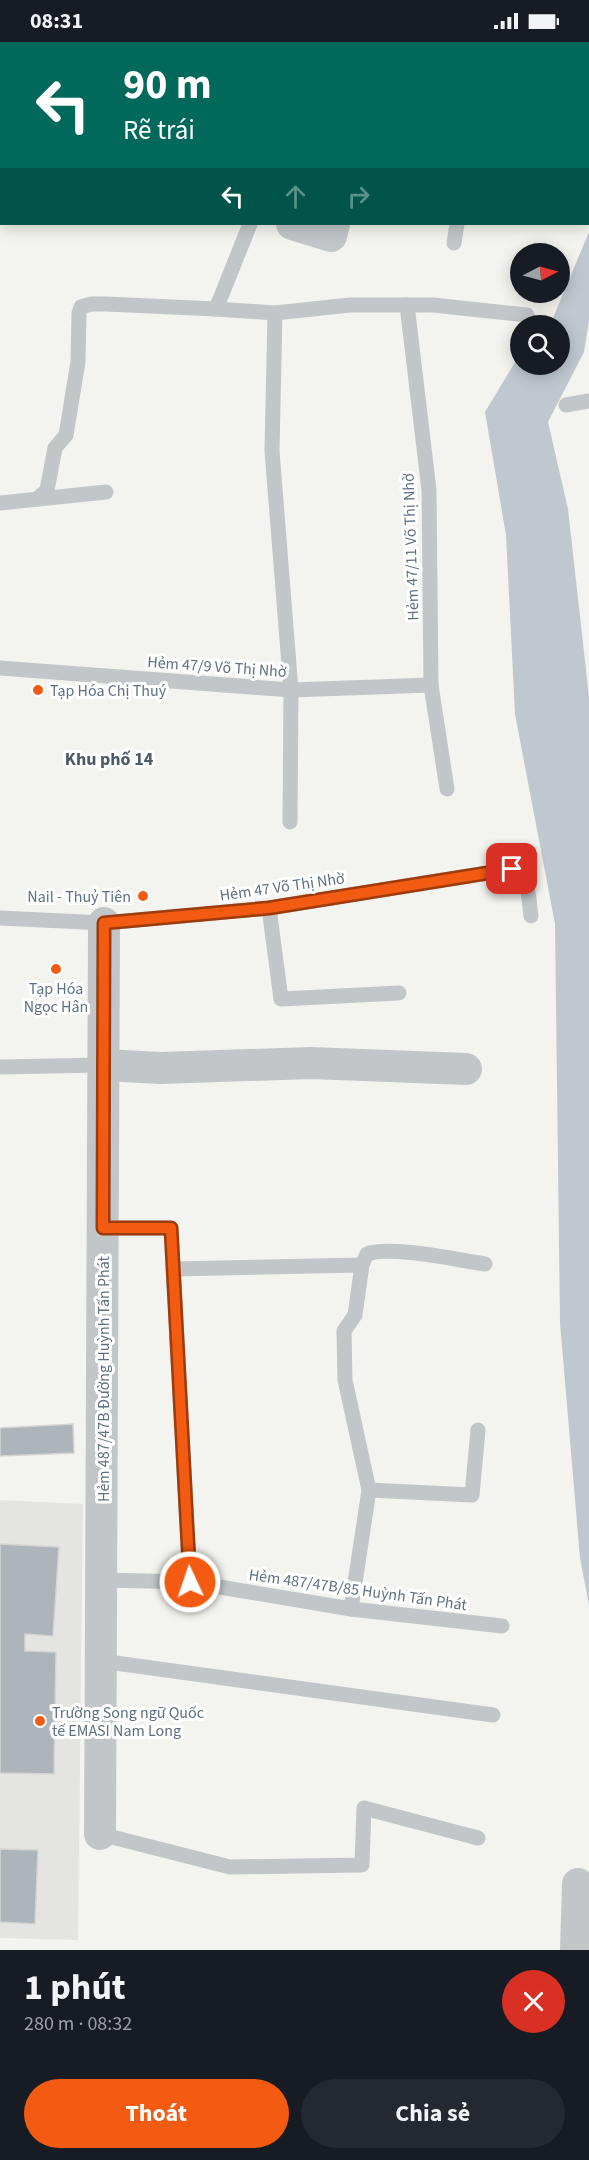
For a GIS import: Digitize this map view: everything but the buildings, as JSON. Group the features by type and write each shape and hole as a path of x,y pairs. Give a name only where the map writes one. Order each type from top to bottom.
{"street":[{"path":"295,225 331,236 334,225"},
{"name":"Hẻm 487/47B Đường Huỳnh Tấn Phát","path":"100,1834 104,923"},
{"path":"104,1065 161,1068 311,1063 466,1069"},
{"path":"576,1950 578,1884"}],"lane":[{"path":"216,309 250,225"},
{"path":"454,243 457,225"},
{"path":"37,499 47,490 55,448 66,435 78,362 81,307 106,304 275,313 350,305 433,304 527,315"},
{"name":"Hẻm 47/11 Võ Thị Nhờ","path":"407,305 429,490 431,685 447,789"},
{"path":"275,313 272,451 291,690 290,822"},
{"path":"566,405 589,401"},
{"path":"0,503 106,492"},
{"name":"Hẻm 47/9 Võ Thị Nhờ","path":"0,668 291,690 431,685"},
{"name":"Hẻm 47 Võ Thị Nhờ","path":"0,918 104,923 269,908 512,869 519,872 526,880 531,916"},
{"path":"269,908 281,999 399,993"},
{"path":"0,1067 104,1065"},
{"path":"103,1228 171,1228 190,1582"},
{"path":"351,1609 369,1490 345,1380 344,1331 355,1315 363,1265 367,1254 375,1251 395,1251 485,1264"},
{"path":"173,1269 363,1265"},
{"path":"369,1490 472,1495 478,1430"},
{"name":"Hẻm 487/47B/85 Huỳnh Tấn Phát","path":"102,1580 190,1582 351,1609 502,1626"},
{"path":"101,1661 493,1716"},
{"path":"100,1834 230,1867 362,1865 364,1808 478,1838"}],"shaded area":[{"path":"589,232 589,321 584,352 548,422 568,509 589,697 589,1605 580,1558 560,1323 555,924 515,714 506,535 485,412 510,371 510,375 570,375 570,315 554,315 559,303 570,303 570,277"},
{"name":"Trường Song ngữ Quốc tế EMASI Nam Long","path":"0,1500 83,1504 78,1940 0,1938"}],"place":[{"name":"Tạp Hóa Chị Thuý","path":"38,690"},
{"name":"Nail - Thuỷ Tiên","path":"143,896"},
{"name":"Tạp Hóa Ngọc Hân","path":"56,969"},
{"name":"Trường Song ngữ Quốc tế EMASI Nam Long","path":"40,1721"}],"district":[{"name":"Khu phố 14","path":"109,759"}],"route":[{"path":"190,1582 171,1228 103,1228 104,923 269,908 512,869"}]}
